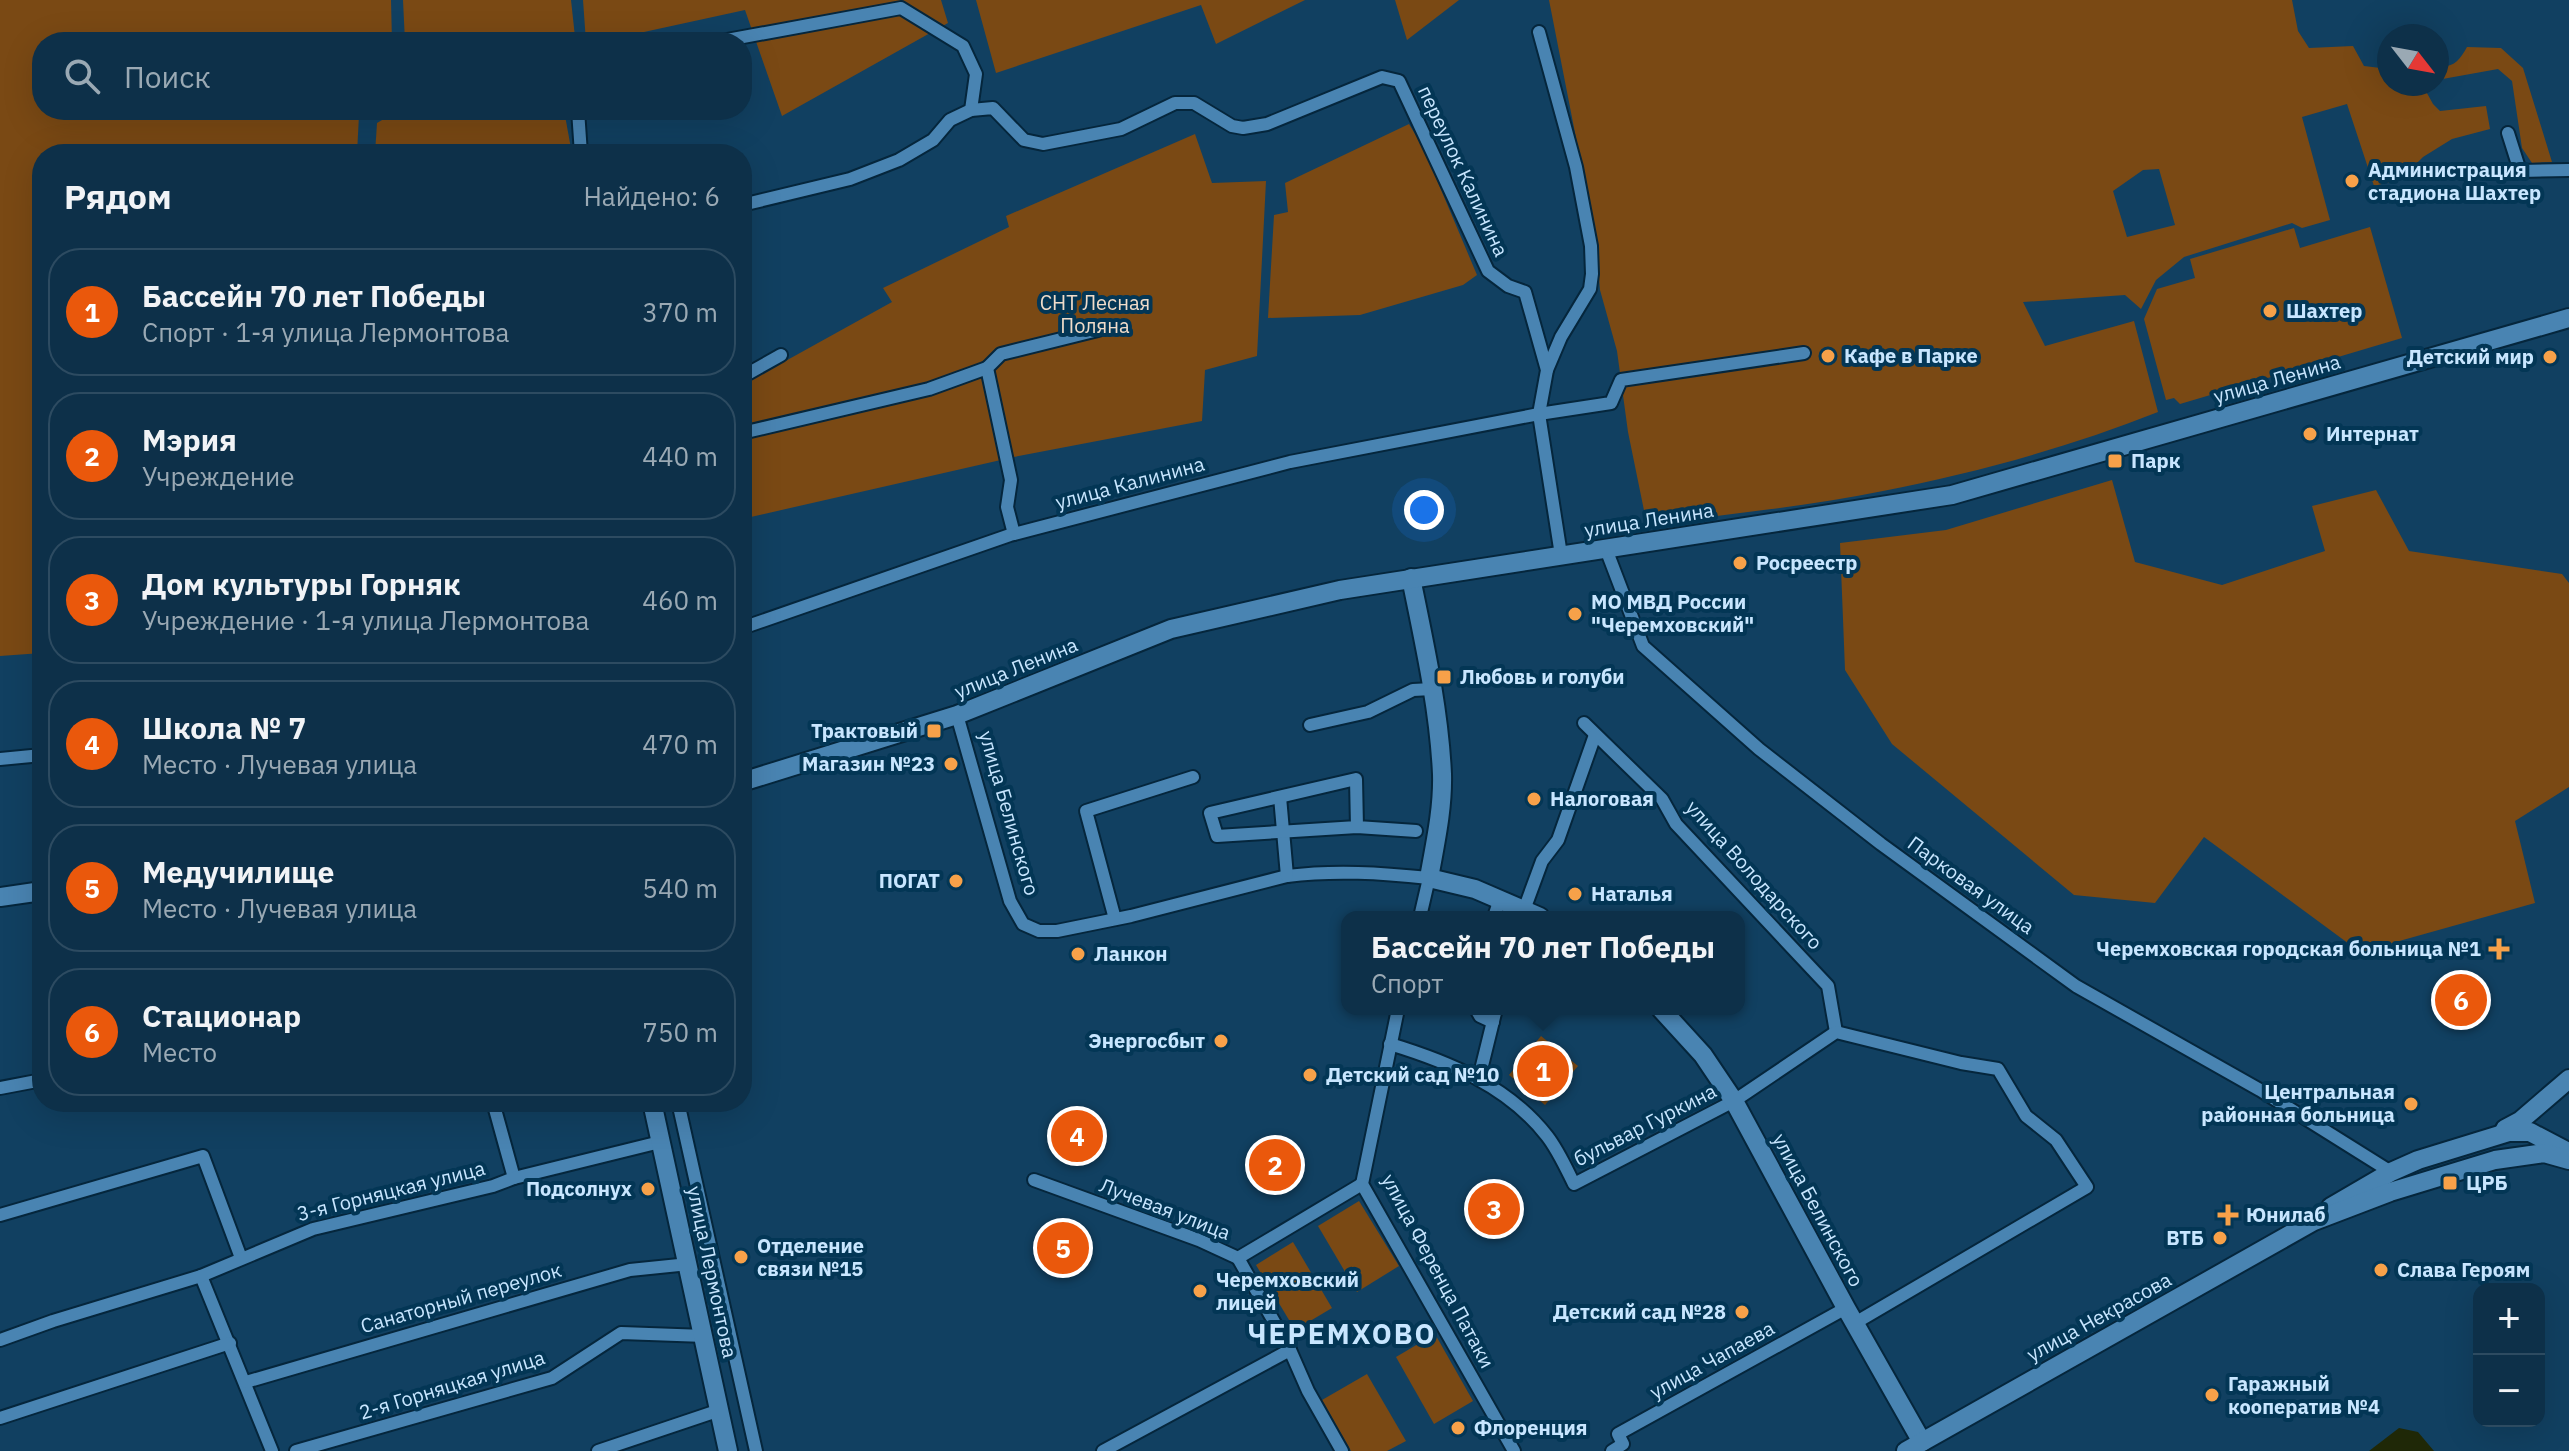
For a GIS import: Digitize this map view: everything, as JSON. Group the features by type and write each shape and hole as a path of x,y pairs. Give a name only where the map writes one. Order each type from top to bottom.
{"main road":[{"name":"улица Ленина","path":"752,779 957,715 1171,629 1340,590 1952,495 2569,318"},
{"path":"1411,578 1432,689 1442,775 1439,820 1429,878"},
{"name":"улица Белинского","path":"1429,878 1475,889 1497,908"},
{"path":"0,897 32,892"},
{"name":"улица Белинского","path":"1666,1015 1703,1055 1734,1101 1850,1316 1914,1446"},
{"path":"2495,1135 2520,1121 2569,1079"},
{"path":"2495,1160 2532,1134 2545,1101"},
{"name":"улица Лермонтова","path":"654,1112 728,1451"},
{"path":"2495,1135 2532,1134 2546,1149 2564,1155"},
{"name":"улица Некрасова","path":"2314,1221 2322,1212 2391,1172 2495,1135"},
{"name":"улица Некрасова","path":"1914,1446 2314,1221 2390,1192 2495,1160 2537,1153 2564,1155"}],"street":[{"path":"752,35 901,8 963,46 976,74 971,110 950,120 933,140 899,160 850,179 752,203"},
{"path":"1539,32 1576,167 1591,246 1590,289 1561,337 1547,370 1539,414 1561,555"},
{"name":"переулок Калинина","path":"971,110 993,108 1024,140 1043,144 1121,129 1175,103 1194,103 1232,126 1243,128 1267,124 1382,77 1399,81 1488,271 1508,286 1525,292 1547,370"},
{"path":"579,120 580,144"},
{"path":"2508,133 2520,171 2569,170"},
{"path":"752,431 929,389 987,368 1001,354 1098,330"},
{"name":"улица Калинина","path":"752,625 1014,534 1290,462 1611,403 1621,380 1804,353"},
{"path":"752,371 781,355"},
{"path":"987,368 1011,480 1007,507 1014,534"},
{"name":"Парковая улица","path":"1606,549 1643,646 1759,749 1881,844 2076,986 2260,1090 2391,1172"},
{"path":"1310,725 1368,712 1413,690 1432,689"},
{"name":"улица Белинского","path":"957,715 1010,901 1023,924 1039,931 1057,931 1115,919 1287,876 1374,873 1429,878"},
{"name":"улица Володарского","path":"1584,723 1662,799 1676,824 1828,986 1836,1032"},
{"path":"1533,911 1542,861 1558,840 1595,735"},
{"path":"0,759 32,756"},
{"path":"1115,919 1086,811 1193,777"},
{"path":"1357,827 1356,779 1210,813 1217,836 1357,827 1416,831"},
{"path":"1280,797 1287,876"},
{"path":"1421,911 1429,878"},
{"name":"улица Ференца Патаки","path":"1397,1015 1362,1184 1514,1451"},
{"path":"1390,1044 1437,1058 1479,1078 1494,1015"},
{"name":"бульвар Гуркина","path":"1479,1078 1522,1110 1548,1136 1574,1184 1734,1101 1836,1032"},
{"name":"улица Чапаева","path":"1612,1451 1623,1444 1618,1434 1850,1316 2087,1187 2056,1140 2026,1116 1998,1069 1836,1032"},
{"path":"0,1088 32,1082"},
{"path":"496,1112 514,1178"},
{"path":"680,1112 756,1451"},
{"name":"3-я Горняцкая улица","path":"0,1340 201,1276 313,1229 660,1142"},
{"path":"0,1215 203,1156 241,1258"},
{"name":"Лучевая улица","path":"1034,1180 1199,1240 1238,1258"},
{"path":"1342,1451 1238,1258 1362,1184"},
{"name":"Санаторный переулок","path":"246,1382 630,1270 689,1264"},
{"path":"201,1276 272,1451"},
{"name":"2-я Горняцкая улица","path":"296,1451 552,1378 621,1333 705,1336"},
{"path":"0,1418 230,1343"},
{"path":"1103,1451 1290,1350"},
{"path":"598,1451 720,1410"}],"green space":[{"path":"0,0 391,0 392,32 32,32 32,120 359,120 358,144 32,144 32,654 0,656"},
{"path":"403,0 571,0 574,32 405,32"},
{"path":"583,0 941,0 948,23 782,116 745,10 644,32 585,32"},
{"path":"976,0 1305,0 1216,44 1201,5 996,73"},
{"path":"1395,0 1459,0 1407,40"},
{"path":"1549,0 2292,0 2298,31 2309,48 2353,46 2364,66 2377,68 2377,96 2429,96 2440,111 2486,106 2490,129 2452,139 2423,157 2401,179 2374,186 2347,104 2302,117 2330,220 2302,228 2292,223 2184,257 2156,280 2141,309 2125,295 2023,302 2045,346 2134,321 2158,412 2057,448 1918,484 1824,502 1647,525 1628,432 1617,351 1600,290 1596,240","holes":["2159,169 2175,225 2127,237 2113,191 2143,170"]},
{"path":"2467,47 2501,48 2523,68 2552,162 2532,163 2522,148 2512,81 2498,69 2449,78 2449,65"},
{"path":"382,120 566,120 570,144 376,144 377,123"},
{"path":"1409,124 1423,147 1477,275 1463,285 1360,315 1268,318 1274,215 1288,212 1285,183"},
{"name":"СНТ Лесная Поляна","path":"1195,134 1212,183 1266,181 1257,356 1205,370 1202,421 1014,457 752,517 752,379 892,302 883,288 1009,227 1006,216"},
{"name":"Шахтер","path":"2370,227 2402,338 2180,404 2174,398 2166,400 2144,319 2157,289 2195,278 2190,259 2294,228 2300,248"},
{"path":"2112,480 2135,562 2222,585 2325,551 2312,506 2376,490 2409,551 2562,574 2569,583 2569,787 2515,821 2535,903 2360,952 2204,837 2155,903 2074,895 1892,744 1845,670 1840,543 1946,530"},
{"path":"1541,1036 1578,1066 1545,1105 1509,1075"},
{"path":"1359,1201 1399,1266 1357,1292 1318,1226"},
{"path":"1293,1242 1332,1308 1295,1330 1256,1265"},
{"path":"1435,1334 1473,1401 1434,1424 1396,1357"},
{"path":"1367,1374 1406,1441 1387,1451 1351,1451 1322,1400"}],"shaded area":[{"path":"2399,1428 2418,1432 2434,1451 2369,1451"}],"place":[{"name":"Администрация стадиона Шахтер","path":"2352,181"},
{"name":"Шахтер","path":"2270,311"},
{"name":"Кафе в Парке","path":"1828,356"},
{"name":"Детский мир","path":"2550,357"},
{"name":"Интернат","path":"2310,434"},
{"name":"Парк","path":"2115,461"},
{"name":"Росреестр","path":"1740,563"},
{"name":"МО МВД России \"Черемховский\"","path":"1575,614"},
{"name":"Любовь и голуби","path":"1444,677"},
{"name":"Трактовый","path":"934,731"},
{"name":"Магазин №23","path":"951,764"},
{"name":"Налоговая","path":"1534,799"},
{"name":"ПОГАТ","path":"956,881"},
{"name":"Наталья","path":"1575,894"},
{"name":"Черемховская городская больница №1","path":"2499,949"},
{"name":"Ланкон","path":"1078,954"},
{"name":"Стационар","path":"2461,1000"},
{"name":"Энергосбыт","path":"1221,1041"},
{"name":"Бассейн 70 лет Победы","path":"1543,1071"},
{"name":"Детский сад №10","path":"1310,1075"},
{"name":"Центральная районная больница","path":"2411,1104"},
{"name":"Школа № 7","path":"1077,1136"},
{"name":"Мэрия","path":"1275,1165"},
{"name":"ЦРБ","path":"2450,1183"},
{"name":"Подсолнух","path":"648,1189"},
{"name":"Дом культуры Горняк","path":"1494,1209"},
{"name":"Юнилаб","path":"2228,1215"},
{"name":"ВТБ","path":"2220,1238"},
{"name":"Медучилище","path":"1063,1248"},
{"name":"Отделение связи №15","path":"741,1257"},
{"name":"Слава Героям","path":"2381,1270"},
{"name":"Черемховский лицей","path":"1200,1291"},
{"name":"Детский сад №28","path":"1742,1312"},
{"name":"Гаражный кооператив №4","path":"2212,1395"},
{"name":"Флоренция","path":"1458,1428"}],"district":[{"name":"ЧЕРЕМХОВО","path":"1342,1334"}]}
